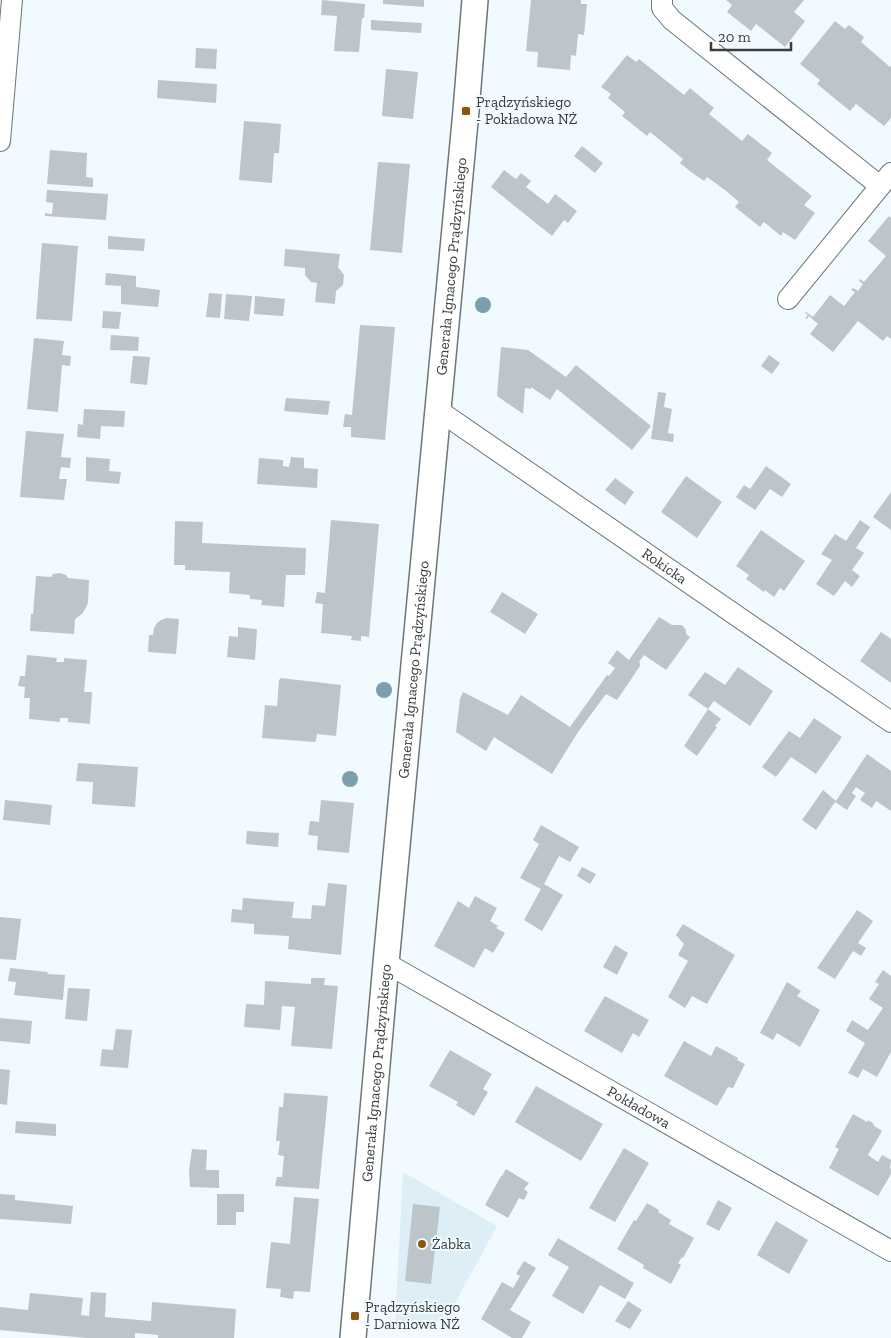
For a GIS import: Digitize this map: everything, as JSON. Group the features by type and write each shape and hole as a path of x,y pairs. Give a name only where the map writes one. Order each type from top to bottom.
{"street":[{"path":"0,141 12,0"},
{"name":"Generała Ignacego Prądzyńskiego","path":"353,1338 475,0"},
{"path":"662,0 662,8 672,20 886,179 788,299"},
{"name":"Rokicka","path":"438,410 891,722"},
{"name":"Pokładowa","path":"386,963 891,1251"}],"shaded area":[{"path":"403,1172 497,1226 453,1307 433,1325 395,1325"}],"building":[{"path":"322,0 365,4 359,52 334,51 337,16 321,15"},
{"path":"383,0 424,0 424,7 383,4"},
{"path":"531,0 581,0 581,4 587,4 584,35 578,34 576,56 571,55 570,70 537,67 538,52 526,51"},
{"path":"726,0 804,0 794,12 805,21 785,47 756,24 751,31 727,12 732,5"},
{"path":"371,20 422,23 421,33 371,30"},
{"path":"835,21 845,29 849,25 864,37 861,42 891,66 891,118 884,126 856,104 850,111 817,84 820,80 800,64"},
{"path":"196,48 217,49 216,69 195,68"},
{"path":"627,55 636,62 639,59 684,95 690,88 714,108 709,114 742,141 748,134 772,153 767,160 812,196 804,205 815,213 795,240 783,232 781,236 764,222 760,227 735,207 739,202 725,190 707,177 704,181 691,172 680,163 683,159 650,132 647,136 622,116 625,112 608,98 611,94 601,87"},
{"path":"386,69 418,72 413,119 382,116"},
{"path":"158,80 217,84 216,103 157,98"},
{"path":"244,121 281,124 279,153 274,153 272,183 239,180"},
{"path":"582,146 603,163 595,173 574,156"},
{"path":"50,150 87,153 86,177 93,178 93,187 47,184"},
{"path":"378,162 410,164 402,253 370,250"},
{"path":"504,170 516,179 521,173 531,181 526,187 548,204 555,194 577,211 568,223 564,220 552,236 491,187"},
{"path":"47,190 108,194 106,220 45,216 45,213 52,214 53,203 46,202"},
{"path":"889,216 891,218 891,339 887,336 883,341 858,321 833,352 810,334 818,324 809,316 807,319 805,318 808,315 805,313 813,317 830,295 844,306 855,292 851,290 853,288 858,291 863,284 859,281 860,279 864,282 886,256 868,241"},
{"path":"108,236 145,239 144,251 108,249"},
{"path":"42,243 78,246 72,321 36,319"},
{"path":"285,249 340,254 338,267 344,275 343,285 336,291 335,304 315,302 317,283 311,282 305,275 305,268 284,266"},
{"path":"106,273 136,276 136,287 160,290 158,307 121,304 121,286 105,285"},
{"path":"209,293 222,294 220,318 206,317"},
{"path":"226,294 252,296 249,321 224,319"},
{"path":"255,296 285,299 283,316 254,314"},
{"path":"103,311 121,312 119,329 102,328"},
{"path":"360,325 395,327 385,440 351,437 351,427 343,427 345,414 352,415"},
{"path":"111,335 139,337 138,351 110,350"},
{"path":"34,338 64,341 62,355 71,356 70,366 62,365 58,412 27,409"},
{"path":"501,347 528,350 566,377 576,365 651,426 632,450 557,389 550,400 531,387 531,389 525,388 523,414 497,396"},
{"path":"769,355 780,363 772,374 761,366"},
{"path":"133,356 150,357 147,385 130,383"},
{"path":"658,392 666,393 664,407 672,409 668,433 674,434 673,442 651,439"},
{"path":"286,398 330,401 328,415 284,411"},
{"path":"84,409 125,411 124,427 101,426 100,439 77,437 78,424 83,425"},
{"path":"26,431 64,434 61,457 71,458 70,468 61,467 59,479 67,479 64,500 20,497"},
{"path":"86,457 110,459 109,471 121,472 119,484 86,481"},
{"path":"291,457 304,458 304,468 318,469 317,488 257,484 259,458 283,460 283,466 289,467"},
{"path":"766,466 791,484 782,497 770,489 755,510 736,497 744,485 750,489"},
{"path":"686,476 722,502 697,538 661,512"},
{"path":"615,478 634,492 625,505 605,490"},
{"path":"891,492 891,530 873,517"},
{"path":"331,520 379,524 369,637 361,636 361,641 351,640 352,636 321,633 323,604 315,603 317,592 325,593"},
{"path":"860,520 870,527 856,548 864,553 852,570 860,576 852,587 845,581 834,596 816,584 832,560 821,554 835,534 846,541"},
{"path":"175,521 203,522 202,543 306,548 305,575 286,575 284,607 261,605 262,600 250,599 250,595 229,593 230,572 185,570 185,565 174,565"},
{"path":"761,530 805,561 784,591 780,588 774,597 746,579 749,575 736,566"},
{"path":"60,573 68,578 89,580 88,603 83,613 75,619 74,634 30,631 36,576 51,577 53,574"},
{"path":"502,592 538,614 525,634 490,612"},
{"path":"659,617 672,625 682,625 686,630 686,634 690,637 666,670 644,655 639,662 640,666 617,700 606,694 578,732 552,774 494,737 486,751 456,732 460,699 463,692 508,715 521,695 570,727 607,675 609,676 615,668 608,663 617,650 629,660"},
{"path":"167,618 179,619 176,654 148,652 149,635 153,635 157,623"},
{"path":"238,627 257,629 255,660 227,657 229,636 238,637"},
{"path":"881,632 891,639 891,683 860,661"},
{"path":"27,655 57,658 56,662 64,662 64,658 87,660 84,692 92,692 90,724 68,722 68,718 60,718 60,722 29,719 30,698 24,698 25,687 18,686 20,676 25,676"},
{"path":"738,667 773,691 750,726 714,701 708,709 688,695 705,672 725,685"},
{"path":"281,678 341,685 336,736 317,734 316,741 314,742 262,738 265,705 277,706 279,680"},
{"path":"708,709 721,719 697,756 684,746"},
{"path":"814,718 842,737 816,774 791,757 776,777 762,767 789,731 800,738"},
{"path":"867,754 891,771 891,811 876,801 872,808 860,800 865,793 856,787 852,793 856,796 847,810 835,802 816,830 802,820 823,790 836,801"},
{"path":"78,763 138,767 135,807 92,804 93,782 76,781"},
{"path":"5,800 52,805 50,825 3,820"},
{"path":"321,800 354,803 349,853 317,850 318,836 308,835 310,821 319,822"},
{"path":"541,825 579,847 570,862 559,856 544,884 563,895 542,931 524,920 541,889 520,878 539,844 533,840"},
{"path":"247,831 279,833 278,847 246,844"},
{"path":"582,867 596,874 590,884 577,876"},
{"path":"328,883 347,885 341,955 288,949 289,936 254,934 254,924 231,922 232,909 242,910 243,898 294,902 292,918 311,919 312,905 325,906"},
{"path":"475,896 497,908 490,921 498,926 496,928 505,933 493,953 485,948 474,968 434,946 458,901 469,908"},
{"path":"857,910 873,921 858,943 866,948 861,956 853,951 835,979 817,968"},
{"path":"0,917 21,919 16,960 0,959"},
{"path":"683,924 735,955 707,1004 692,996 685,1008 668,997 688,961 678,955 684,944 676,935"},
{"path":"615,945 628,953 617,975 603,967"},
{"path":"10,968 65,975 63,1000 14,995 16,982 8,981"},
{"path":"883,970 891,976 891,1052 877,1077 863,1069 858,1078 848,1073 865,1043 846,1031 852,1020 868,1030 883,1008 869,999 879,984 875,982"},
{"path":"311,978 325,978 324,985 338,986 332,1049 291,1046 295,1007 282,1006 280,1030 244,1027 246,1004 264,1005 265,981 311,984"},
{"path":"787,982 801,991 797,996 820,1010 800,1047 777,1033 773,1040 760,1033"},
{"path":"68,988 90,989 87,1021 65,1019"},
{"path":"605,996 649,1020 639,1037 633,1033 622,1053 584,1031"},
{"path":"0,1018 32,1021 30,1044 0,1041"},
{"path":"116,1029 132,1030 128,1068 100,1066 102,1049 113,1050"},
{"path":"684,1041 711,1056 716,1046 745,1064 733,1088 728,1087 717,1106 664,1076"},
{"path":"450,1050 492,1074 483,1089 488,1092 474,1116 456,1105 458,1102 429,1086"},
{"path":"0,1069 10,1070 7,1105 0,1104"},
{"path":"536,1086 603,1124 581,1161 515,1122"},
{"path":"284,1093 328,1096 319,1189 275,1186 277,1177 282,1177 284,1156 278,1155 280,1141 276,1141 279,1107 283,1107"},
{"path":"853,1114 867,1122 868,1120 882,1131 868,1155 878,1162 882,1155 891,1160 891,1174 878,1196 829,1168 839,1149 835,1147"},
{"path":"16,1121 56,1124 56,1136 15,1133"},
{"path":"624,1148 649,1163 615,1222 589,1208"},
{"path":"192,1149 207,1150 206,1170 219,1170 219,1188 190,1187 189,1170"},
{"path":"506,1169 529,1183 524,1189 528,1192 524,1200 519,1198 508,1218 485,1205"},
{"path":"0,1194 15,1195 15,1200 73,1206 71,1224 0,1219"},
{"path":"217,1194 244,1194 244,1212 236,1212 236,1225 217,1225"},
{"path":"294,1197 319,1199 310,1292 294,1291 293,1299 280,1297 281,1289 266,1288 271,1242 290,1244"},
{"path":"718,1200 732,1208 719,1231 706,1224"},
{"path":"647,1203 671,1220 669,1224 694,1238 683,1258 678,1263 681,1265 671,1284 643,1268 644,1265 617,1249 634,1220 636,1221"},
{"name":"Żabka","path":"413,1204 440,1207 431,1284 405,1281"},
{"path":"776,1221 808,1240 789,1274 757,1255"},
{"path":"558,1238 634,1283 625,1299 600,1285 583,1314 552,1296 569,1267 548,1255"},
{"path":"524,1261 536,1268 510,1310 531,1322 522,1338 512,1338 481,1319 502,1282 513,1288 520,1276 516,1274"},
{"path":"91,1292 106,1293 105,1317 151,1321 152,1302 236,1309 234,1338 158,1338 158,1335 135,1333 135,1338 87,1338 0,1330 0,1307 28,1310 30,1293 83,1298 81,1315 89,1316"},
{"path":"628,1301 642,1310 630,1329 615,1321"}],"place":[{"name":"Prądzyńskiego - Pokładowa NŻ","path":"466,111"},
{"name":"Żabka","path":"422,1244"},
{"name":"Prądzyńskiego - Darniowa NŻ","path":"355,1316"}]}
